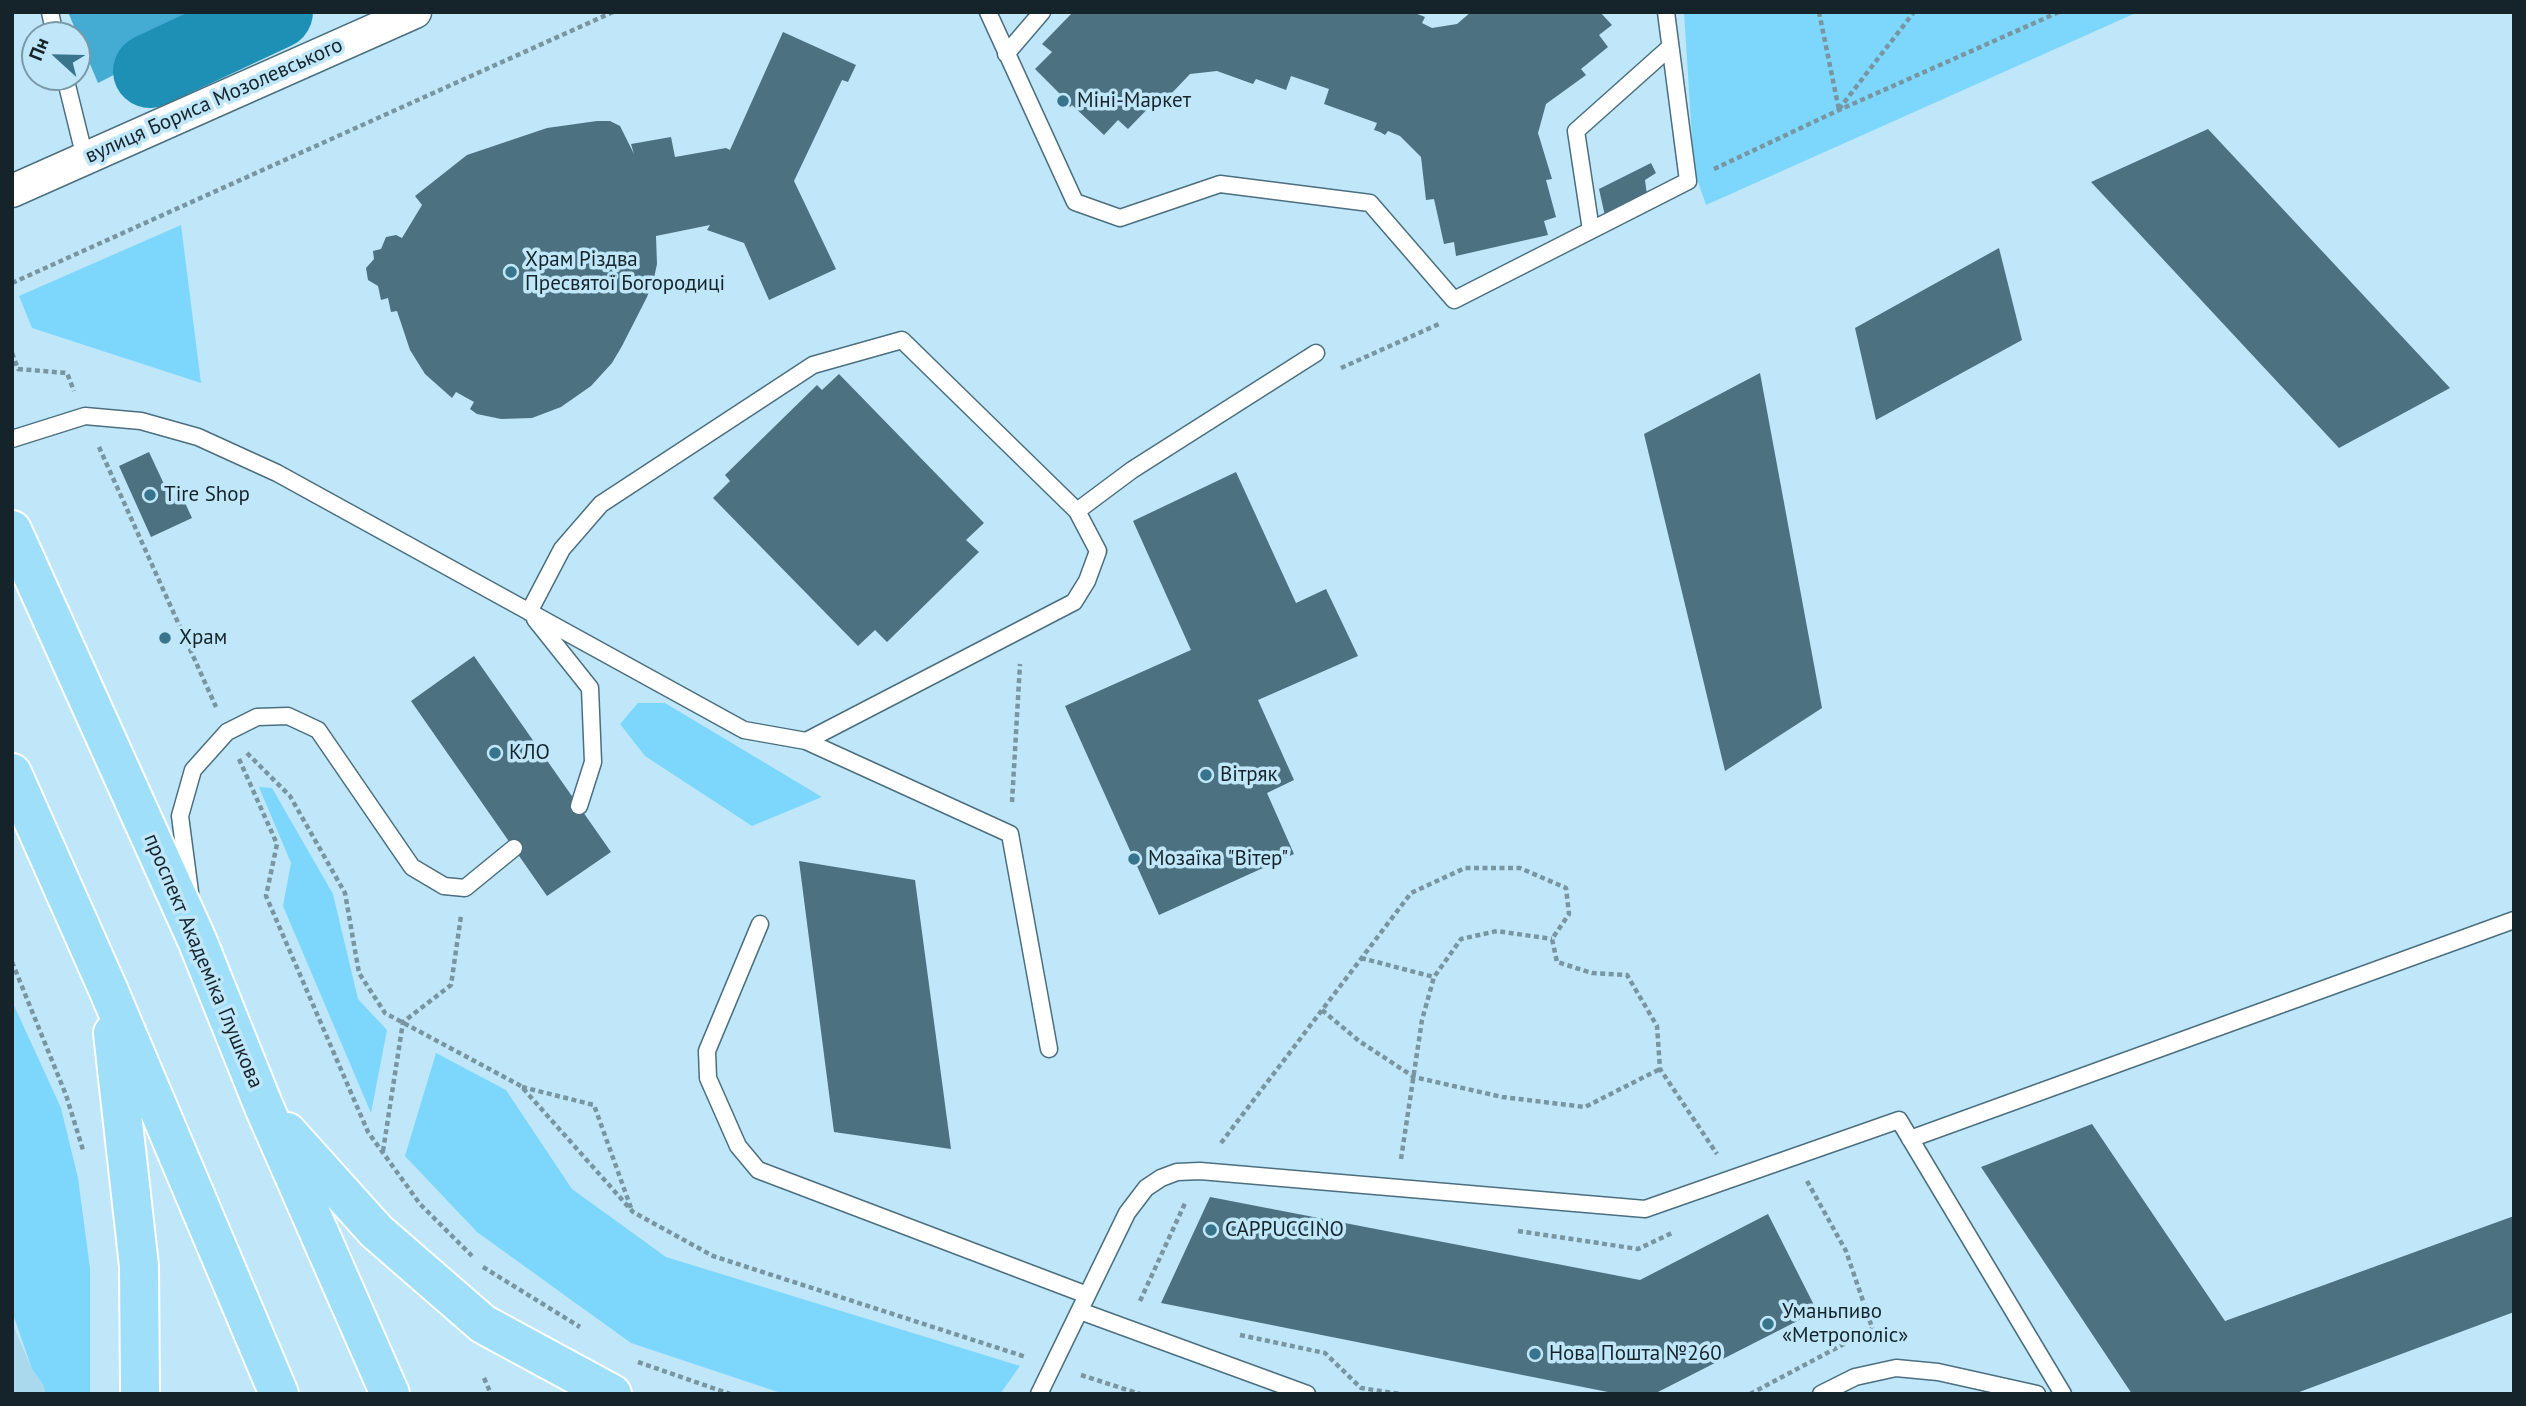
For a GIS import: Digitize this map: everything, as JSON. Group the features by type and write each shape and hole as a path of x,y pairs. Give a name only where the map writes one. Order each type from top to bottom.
{"highway":[{"name":"проспект Академіка Глушкова","path":"12,530 197,940 264,1107 390,1394"},
{"path":"12,773 108,989 279,1394"},
{"path":"108,989 139,1266 140,1394"},
{"path":"264,1107 376,1231 483,1325 612,1394"}],"street":[{"name":"вулиця Бориса Мозолевського","path":"12,191 415,12"}],"lane":[{"path":"988,12 1075,202 1120,218 1220,184 1370,203 1454,300 1688,181 1665,12"},
{"path":"1006,54 1042,12"},
{"path":"1591,230 1576,131 1669,48"},
{"path":"68,91 85,158"},
{"path":"529,612 562,549 601,504 813,365 902,340 1077,511 1098,551 1087,581 1073,603 806,741"},
{"path":"1077,511 1132,470 1316,353"},
{"path":"12,439 85,416 141,421 198,437 276,473 744,730 806,741 1010,834 1049,1049"},
{"path":"529,612 590,688 593,762 579,806"},
{"path":"197,940 180,816 193,770 227,732 257,717 288,716 318,730 412,867 444,886 465,888 514,848"},
{"path":"1910,1139 2514,920"},
{"path":"760,924 707,1051 708,1078 738,1146 758,1170 1087,1295"},
{"path":"1039,1394 1127,1213 1146,1188 1177,1172 1200,1171 1645,1209 1899,1120 2063,1394"},
{"path":"1080,1311 1307,1394"},
{"path":"1821,1394 1855,1377 1896,1368 1938,1372 2037,1394"}],"path":[{"path":"12,283 613,12"},
{"path":"1819,12 1839,110"},
{"path":"1839,110 1914,12"},
{"path":"1688,181 2059,12"},
{"path":"1316,353 1336,370 1441,323"},
{"path":"12,353 18,369 67,373 277,844 266,896 368,1132 420,1203 480,1265 587,1331"},
{"path":"1010,834 1021,631"},
{"path":"227,732 290,796 345,893 359,973 385,1013 521,1086 594,1105 633,1212"},
{"path":"1140,1302 1200,1171 1411,893 1465,868 1520,867 1566,888 1569,914 1552,939 1557,962 1592,973 1627,975 1657,1026 1660,1069 1733,1178"},
{"path":"382,1152 403,1023 451,985 465,888"},
{"path":"1397,1188 1422,1020 1433,977 1461,939 1497,931 1552,939"},
{"path":"1361,958 1433,977"},
{"path":"12,962 66,1094 85,1157"},
{"path":"1322,1010 1359,1041 1414,1077 1502,1097 1585,1107 1660,1069"},
{"path":"521,1086 633,1212 713,1256 1140,1394"},
{"path":"1795,1156 1846,1251 1886,1370"},
{"path":"1750,1394 1872,1329"},
{"path":"1230,1333 1325,1353 1361,1388 1400,1394"},
{"path":"634,1360 730,1394"},
{"path":"484,1378 491,1394"}],"shaded area":[{"path":"68,12 238,12 98,83 91,66 91,21 72,21"},
{"path":"1684,12 2138,12 1706,205 1694,170"},
{"path":"181,225 201,383 32,328 19,296"},
{"path":"638,703 665,703 822,797 752,826 645,756 620,724"},
{"path":"259,787 272,788 333,894 358,999 387,1030 371,1113 283,906 291,863"},
{"path":"12,1001 61,1108 78,1178 90,1268 90,1394 45,1394 44,1386 32,1369 12,1311"},
{"path":"436,1053 506,1090 572,1189 666,1257 1020,1366 1000,1394 784,1394 631,1343 477,1232 405,1156"},
{"path":"12,1323 32,1369 44,1386 45,1394 12,1394"}],"building":[{"path":"1073,12 1412,12 1425,17 1422,23 1432,28 1457,24 1471,12 1600,12 1612,25 1599,35 1608,47 1581,69 1586,75 1546,104 1538,133 1552,179 1546,180 1556,217 1544,221 1548,235 1456,256 1454,242 1444,244 1434,199 1426,200 1421,157 1400,136 1388,131 1385,135 1374,130 1377,123 1324,104 1329,89 1291,76 1286,90 1256,79 1253,84 1217,71 1190,74 1169,96 1164,92 1128,129 1118,120 1104,135 1072,105 1070,107 1063,101 1065,99 1035,69 1052,52 1042,44"},
{"name":"Храм Різдва Пресвятої Богородиці","path":"783,32 856,65 848,82 842,80 794,181 836,269 769,300 744,243 707,230 710,225 656,236 657,264 654,278 622,346 612,363 591,386 561,407 532,418 501,419 477,414 470,409 474,402 456,392 452,398 425,374 410,350 397,311 391,312 388,298 381,300 378,286 368,280 366,268 374,259 373,251 381,249 386,237 396,235 402,238 422,205 415,196 467,155 547,128 610,121 620,126 634,154 631,144 671,137 675,157 726,148 730,150"},
{"path":"2208,129 2450,388 2339,448 2091,182"},
{"path":"1651,163 1656,173 1645,180 1647,195 1605,216 1599,189"},
{"path":"1999,248 2022,340 1876,420 1855,328"},
{"path":"1760,373 1822,708 1725,771 1644,434"},
{"path":"839,374 984,523 966,540 979,552 887,642 875,630 858,646 713,498 730,481 725,475 817,385 822,390"},
{"name":"Tire Shop","path":"149,452 170,497 180,492 192,518 151,537 119,466"},
{"path":"1236,472 1296,603 1326,589 1358,656 1258,700 1294,780 1267,793 1294,854 1159,915 1065,706 1191,650 1133,521"},
{"name":"КЛО","path":"474,656 611,852 547,896 411,701"},
{"path":"799,861 915,880 951,1149 834,1132"},
{"path":"2092,1124 2225,1321 2514,1216 2514,1312 2294,1394 2132,1394 1981,1167"},
{"path":"1210,1197 1640,1280 1768,1214 1817,1311 1654,1394 1618,1394 1161,1303"}],"waterway":[{"path":"150,71 276,12"}],"place":[{"name":"Міні-Маркет","path":"1063,101"},
{"name":"Храм Різдва Пресвятої Богородиці","path":"511,272"},
{"name":"Tire Shop","path":"150,495"},
{"name":"Храм","path":"165,638"},
{"name":"КЛО","path":"495,753"},
{"name":"Вітряк","path":"1206,775"},
{"name":"Мозаїка \"Вітер\"","path":"1134,859"},
{"name":"CAPPUCCINO","path":"1211,1230"},
{"name":"Уманьпиво «Метрополіс»","path":"1768,1324"},
{"name":"Нова Пошта №260","path":"1535,1354"}]}
